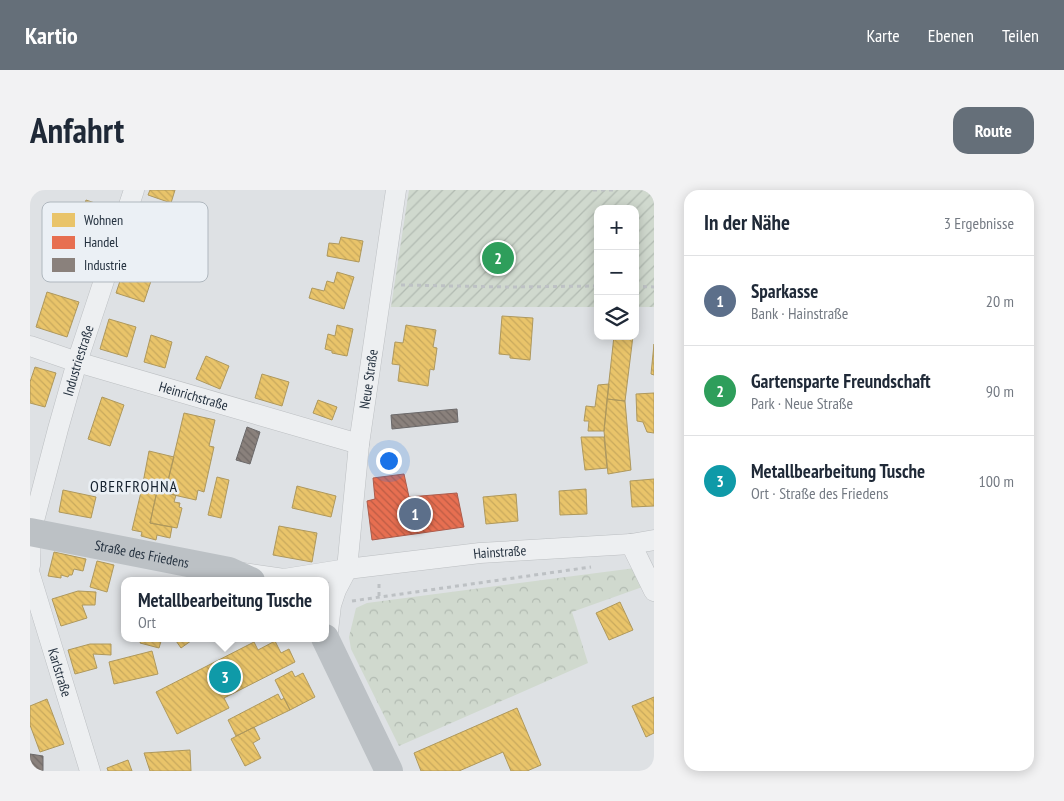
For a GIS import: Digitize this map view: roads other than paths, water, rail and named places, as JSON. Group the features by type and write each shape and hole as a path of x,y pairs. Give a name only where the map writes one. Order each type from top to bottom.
{"main road":[{"name":"Straße des Friedens","path":"31,532 240,576"},
{"path":"327,642 389,771"}],"street":[{"name":"Industriestraße","path":"130,202 134,190"},
{"name":"Neue Straße","path":"347,569 359,444 396,190"},
{"name":"Industriestraße","path":"31,532 77,362 104,282"},
{"name":"Heinrichstraße","path":"30,346 77,362 359,444"},
{"path":"30,566 31,532"},
{"name":"Hainstraße","path":"297,577 347,569 480,554 631,544 654,540"},
{"path":"631,544 654,591"},
{"path":"329,622 336,590 347,569"},
{"name":"Karlstraße","path":"30,574 90,771"},
{"name":"Hainstraße","path":"240,576 255,577"}],"place":[{"name":"Gartensparte Freundschaft","path":"498,258"},
{"name":"Sparkasse","path":"415,514"},
{"name":"Metallbearbeitung Tusche","path":"225,677"}],"district":[{"name":"OBERFROHNA","path":"134,486"}]}
